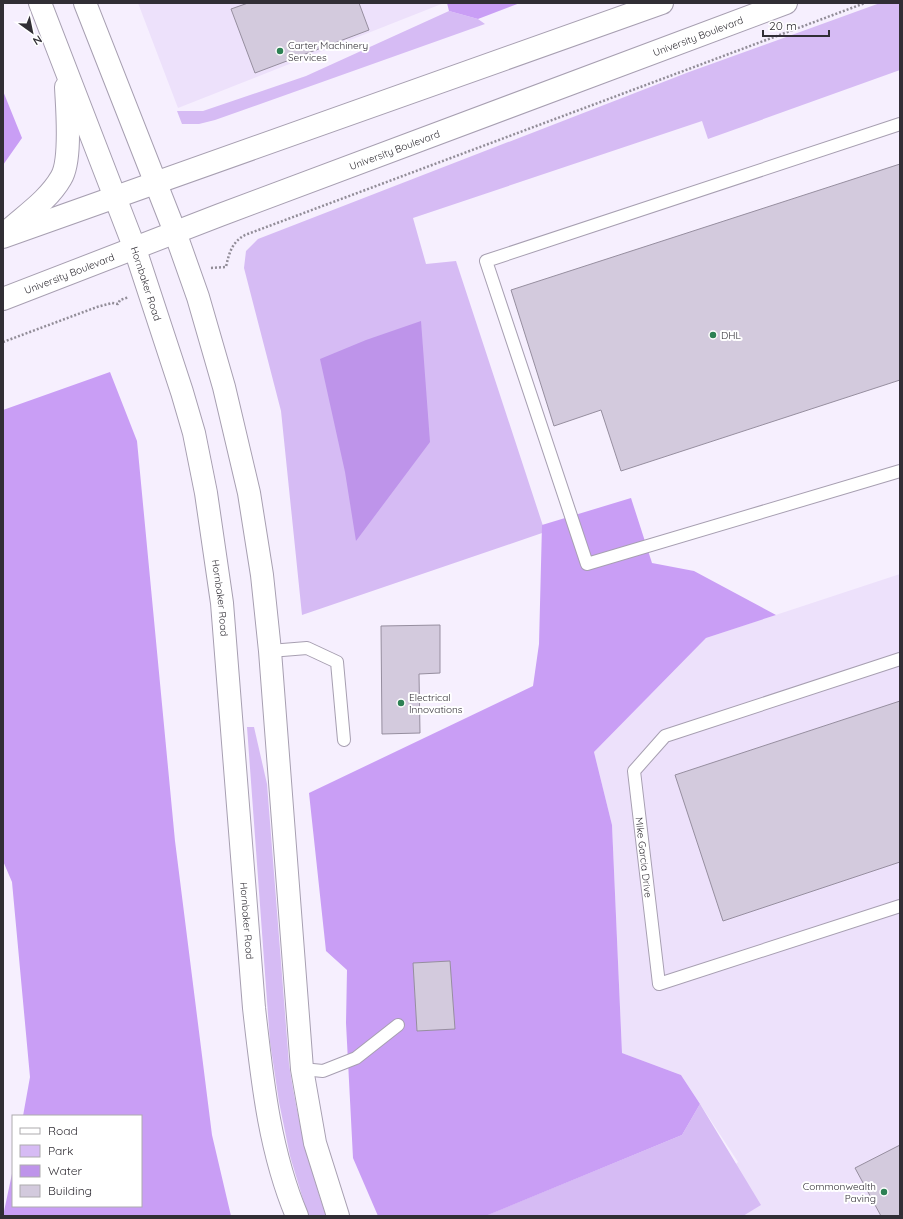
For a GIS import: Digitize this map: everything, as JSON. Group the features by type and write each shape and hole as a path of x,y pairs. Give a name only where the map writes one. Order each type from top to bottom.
{"main road":[{"name":"Hornbaker Road","path":"40,3 135,249 164,332 194,432 214,540 222,603 254,1008 261,1066 270,1125 279,1167 297,1216"},
{"path":"85,3 175,232 198,297 224,387 249,493 262,575 270,651 302,1069 315,1143 338,1216"},
{"path":"3,236 662,3"},
{"name":"University Boulevard","path":"3,298 786,3"},
{"path":"3,236 47,196 58,183 64,171 67,153 66,70"}],"lane":[{"path":"900,124 486,261 587,564 900,471"},
{"path":"270,651 307,648 337,662 344,740"},
{"name":"Mike Garcia Drive","path":"900,659 664,736 634,771 659,984 900,906"},
{"path":"302,1069 323,1071 356,1058 398,1025"}],"path":[{"path":"215,266 226,267 231,248 237,239 245,235 865,3"},
{"path":"3,342 97,307 112,303 118,304 120,300"}],"shaded area":[{"path":"138,3 444,3 178,108"},
{"path":"447,3 520,3 478,19 449,11"},
{"path":"3,91 22,138 3,165"},
{"path":"110,372 137,441 175,841 212,1135 231,1216 3,1216 12,1174 12,1207 142,1207 142,1115 23,1115 30,1077 12,882 3,861 3,410"},
{"path":"631,498 652,563 694,571 776,615 706,638 594,752 612,825 622,1053 681,1075 700,1104 682,1135 488,1215 378,1216 353,1158 346,1023 347,970 326,951 309,793 533,686 539,644 542,525"},
{"path":"900,574 900,1216 681,1216 738,1162 681,1075 622,1053 612,825 594,752 706,638"}],"green space":[{"path":"880,3 900,3 900,70 708,139 702,121 413,218 426,264 456,261 545,532 302,615 281,411 244,268 246,251 258,239 689,72"},
{"path":"449,11 478,19 485,24 215,120 199,124 182,124 177,111 203,111 306,76"},
{"path":"247,727 254,727 267,784 289,1064 292,1084 304,1141 326,1216 308,1216 290,1156 279,1102 270,1042"},
{"path":"700,1104 761,1205 743,1216 485,1216 682,1135"}],"water":[{"path":"421,321 430,442 356,541 345,472 320,359 366,340"}],"building":[{"name":"Carter Machinery Services","path":"248,3 359,3 369,30 255,73 231,9"},
{"name":"DHL","path":"900,164 900,380 621,471 601,410 554,426 511,290"},
{"name":"Electrical Innovations","path":"440,625 440,673 419,674 420,733 382,734 381,626"},
{"path":"900,701 900,862 723,921 675,775"},
{"path":"450,961 455,1029 417,1031 413,963"},
{"name":"Commonwealth Paving","path":"900,1145 900,1216 881,1216 855,1168"}],"place":[{"name":"Carter Machinery Services","path":"280,51"},
{"name":"DHL","path":"713,335"},
{"name":"Electrical Innovations","path":"401,703"},
{"name":"Commonwealth Paving","path":"884,1192"}]}
